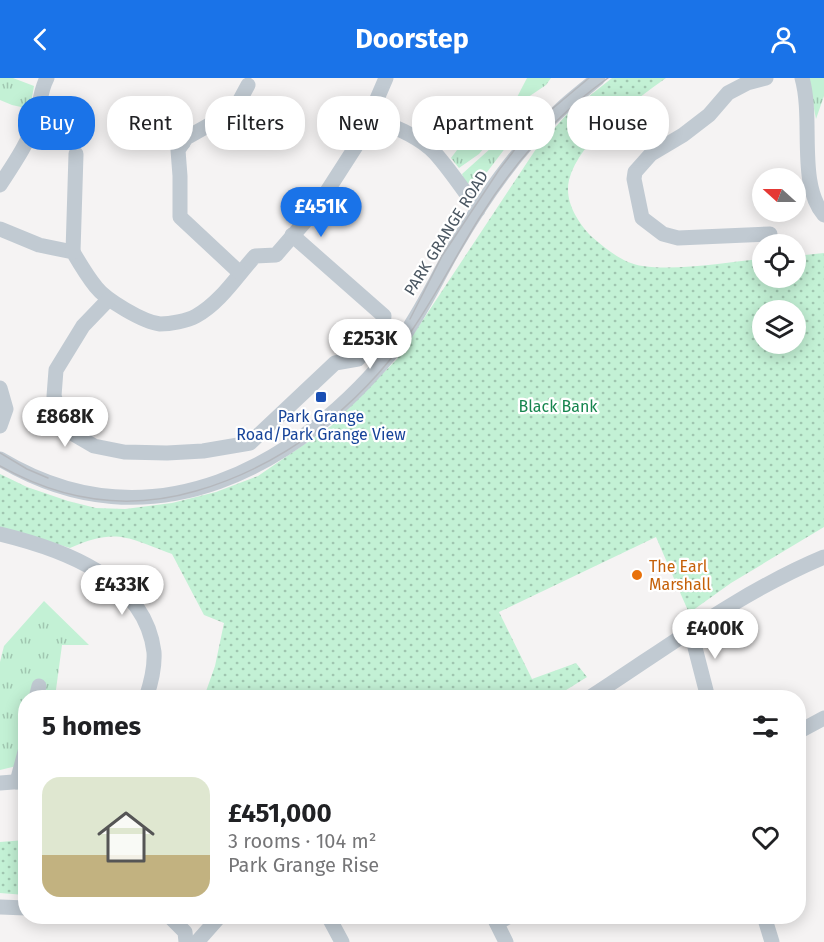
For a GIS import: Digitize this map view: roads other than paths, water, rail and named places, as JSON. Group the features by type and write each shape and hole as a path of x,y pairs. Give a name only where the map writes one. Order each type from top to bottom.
{"street":[{"path":"378,96 386,78"},
{"name":"PARK GRANGE ROAD","path":"0,459 15,468 58,486 92,496 134,498 167,496 199,488 254,466 304,436 373,374 400,341 478,210 522,149 559,111 598,78"},
{"path":"752,235 678,238 663,234 642,218 634,178 635,172 643,161 709,115 728,93 747,83 766,78"},
{"path":"802,78 816,165 812,194 824,215"},
{"path":"0,185 25,144 36,120 42,79"},
{"path":"193,134 234,111 248,86"},
{"path":"400,130 434,152 478,210"},
{"path":"178,150 180,217 240,273"},
{"path":"76,154 73,252 96,288 108,300 133,314 159,324 196,316 216,300 255,256 276,255 315,210 354,150"},
{"path":"0,229 39,245 73,252"},
{"path":"108,300 83,326 56,370 54,396 70,432 94,446 124,452 203,452 250,443 335,363 358,359 377,337 383,326 384,316 292,235"},
{"path":"0,388 6,409 0,426"},
{"path":"0,534 49,547 82,561 122,591 138,610 151,638 154,654 148,690"},
{"path":"601,690 774,581 824,557"},
{"path":"691,632 706,690"},
{"path":"806,728 824,718"},
{"path":"0,783 18,782"},
{"path":"0,907 18,908"},
{"path":"176,924 184,932 186,942"},
{"path":"197,942 213,924"},
{"path":"332,924 342,942"},
{"path":"501,924 506,942"},
{"path":"767,924 772,942"}],"tram line":[{"path":"410,319 442,256 499,170 526,135 546,114 589,78"},
{"path":"0,466 23,478 71,495 120,501 145,500 196,491 228,480 288,450 343,409 390,360 410,333 480,217 507,178 554,124 608,78"},
{"path":"0,453 48,478"}],"place":[{"name":"Park Grange Road/Park Grange View","path":"321,397"},
{"name":"The Earl Marshall","path":"637,575"}],"park label":[{"name":"Black Bank","path":"558,406"}]}
